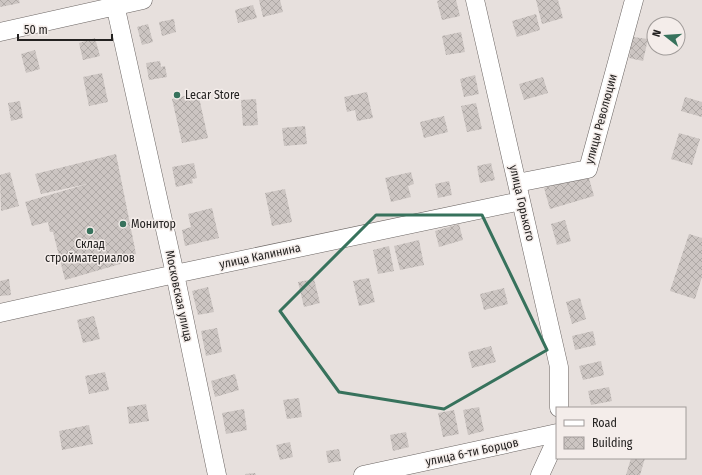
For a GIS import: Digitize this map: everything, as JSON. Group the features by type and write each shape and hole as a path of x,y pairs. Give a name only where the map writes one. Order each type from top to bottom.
{"street":[{"path":"0,32 115,3 142,0"},
{"name":"улица Горького","path":"475,0 559,367 559,407"},
{"name":"улицы Революции","path":"517,183 588,170 634,0"},
{"name":"Московская улица","path":"115,3 175,274 217,475"},
{"name":"улица Калинина","path":"0,313 175,274 521,201"},
{"name":"улица 6-ти Борцов","path":"363,475 556,433"},
{"path":"540,475 556,440"}],"highlighted area":[{"path":"376,215 482,215 547,350 444,409 339,392 280,311"}],"building":[{"path":"0,0 19,0 20,3 0,7"},
{"path":"259,0 280,0 283,12 263,17"},
{"path":"456,0 460,16 442,20 437,1"},
{"path":"536,0 558,0 563,18 542,24"},
{"path":"253,5 257,18 238,23 235,10"},
{"path":"536,14 540,30 517,37 512,21"},
{"path":"174,19 176,32 162,36 159,22"},
{"path":"148,24 153,42 142,45 137,27"},
{"path":"461,32 465,52 446,55 442,36"},
{"path":"633,37 646,39 646,48 643,61 629,58"},
{"path":"95,38 100,56 83,60 79,43"},
{"path":"35,50 40,69 26,73 21,54"},
{"path":"160,61 161,67 165,66 167,77 149,80 146,63"},
{"path":"102,73 108,102 89,106 83,77"},
{"path":"475,75 479,94 464,97 460,79"},
{"path":"543,77 548,93 524,100 519,84"},
{"path":"367,92 373,118 357,121 355,110 347,112 344,97"},
{"path":"198,93 208,138 182,143 172,99"},
{"path":"685,97 702,102 702,117 681,111"},
{"path":"256,99 258,125 243,126 241,100"},
{"path":"20,101 23,118 11,121 8,103"},
{"path":"476,103 482,129 467,132 461,106"},
{"path":"444,116 448,132 424,138 420,122"},
{"path":"305,126 307,144 284,146 282,128"},
{"path":"679,133 700,139 692,165 671,159"},
{"path":"116,154 136,254 126,256 127,262 65,280 53,232 50,232 48,222 32,226 25,202 87,184 41,194 35,174"},
{"path":"194,163 197,178 192,179 193,183 176,187 172,167"},
{"path":"491,163 495,180 480,183 477,166"},
{"path":"10,172 19,206 1,211 0,175"},
{"path":"411,172 414,184 408,186 411,197 391,202 385,178"},
{"path":"588,175 594,196 550,209 544,188"},
{"path":"449,181 452,195 438,198 435,184"},
{"path":"285,189 292,222 272,226 265,193"},
{"path":"212,208 219,238 185,246 182,230 191,227 188,214"},
{"path":"565,220 571,241 557,245 551,224"},
{"path":"459,224 463,240 439,247 435,231"},
{"path":"689,234 702,238 702,277 695,299 670,291"},
{"path":"419,240 424,265 400,270 394,246"},
{"path":"389,246 394,271 378,274 373,250"},
{"path":"369,278 375,302 359,306 353,281"},
{"path":"9,279 11,295 0,296 0,281"},
{"path":"314,279 320,303 304,307 298,282"},
{"path":"208,287 214,312 198,315 192,291"},
{"path":"504,288 508,304 484,310 480,294"},
{"path":"580,298 586,319 572,324 566,302"},
{"path":"94,316 100,339 83,343 77,320"},
{"path":"217,328 222,352 206,356 201,331"},
{"path":"593,331 596,345 575,350 572,336"},
{"path":"491,346 496,362 472,368 468,352"},
{"path":"601,361 604,375 583,380 579,366"},
{"path":"105,372 109,390 89,394 85,376"},
{"path":"235,374 239,390 215,397 211,381"},
{"path":"609,387 612,401 591,405 588,391"},
{"path":"299,398 302,417 287,419 283,400"},
{"path":"146,404 149,421 129,424 127,407"},
{"path":"479,407 484,431 468,435 463,410"},
{"path":"244,409 247,430 226,434 222,413"},
{"path":"454,410 459,434 443,437 438,413"},
{"path":"89,425 93,444 62,450 59,431"},
{"path":"406,432 409,447 393,451 390,435"},
{"path":"290,442 293,457 280,460 276,445"},
{"path":"339,449 341,461 328,463 326,451"},
{"path":"631,459 645,459 640,475 626,475"},
{"path":"255,473 256,475 245,474"}],"place":[{"name":"Lecar Store","path":"177,95"},
{"name":"Монитор","path":"123,224"},
{"name":"Склад стройматериалов","path":"90,231"}]}
